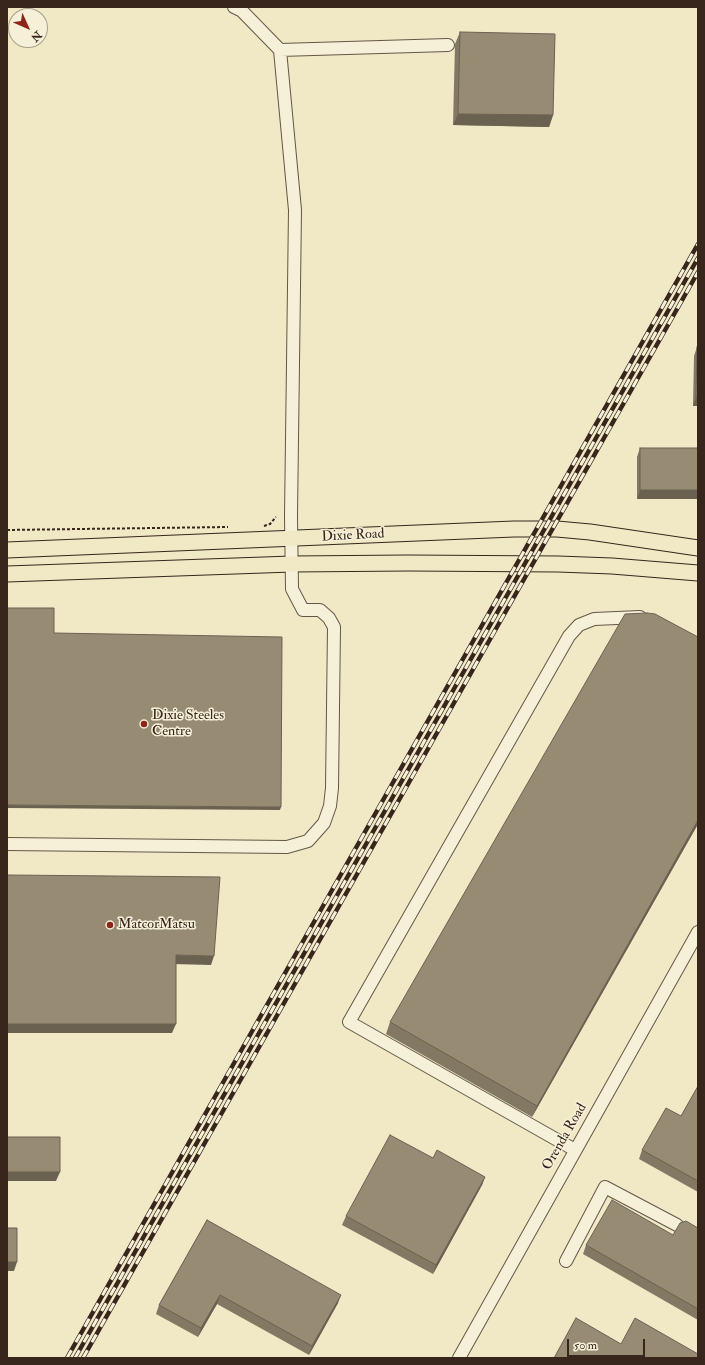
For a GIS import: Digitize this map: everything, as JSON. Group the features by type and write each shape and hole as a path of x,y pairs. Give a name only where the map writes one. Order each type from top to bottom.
{"main road":[{"name":"Dixie Road","path":"7,550 492,530 557,529 590,532 698,548"},
{"name":"Dixie Road","path":"7,574 292,564 416,563 558,564 698,572"}],"street":[{"path":"7,844 287,847 308,841 324,823 330,806 334,627 329,618 320,610 303,610 292,589 291,516 295,210 280,50 242,11 234,7"},
{"path":"280,50 448,45"},
{"path":"575,1150 349,1022 569,636 579,625 594,619 649,618"},
{"name":"Orenda Road","path":"459,1358 698,932"},
{"path":"566,1261 606,1187 677,1225"}],"path":[{"path":"261,527 270,524 276,517"},
{"path":"7,530 229,527"}],"building":[{"path":"460,32 555,34 553,115 458,114"},
{"path":"697,347 698,397 696,397"},
{"path":"640,448 698,448 698,490 640,490"},
{"name":"Dixie Steeles Centre","path":"7,608 54,608 54,633 282,637 281,807 7,805"},
{"path":"625,614 655,614 698,637 698,820 537,1106 390,1022"},
{"name":"MatcorMatsu","path":"7,875 220,877 214,956 176,955 176,1024 7,1024"},
{"path":"698,1086 698,1181 642,1150 666,1108 681,1116"},
{"path":"390,1135 433,1158 437,1150 485,1177 436,1265 346,1216"},
{"path":"7,1137 60,1137 60,1172 7,1172"},
{"path":"612,1200 673,1235 680,1223 686,1221 698,1228 698,1309 586,1245"},
{"path":"207,1220 341,1295 312,1346 220,1295 201,1328 159,1305"},
{"path":"7,1228 17,1228 17,1262 7,1262"},
{"path":"576,1318 621,1344 635,1318 698,1354 698,1358 554,1358"}],"railway":[{"path":"67,1358 698,244"},
{"path":"75,1358 698,258"},
{"path":"83,1358 698,272"}],"place":[{"name":"Dixie Steeles Centre","path":"144,724"},
{"name":"MatcorMatsu","path":"110,925"}]}
